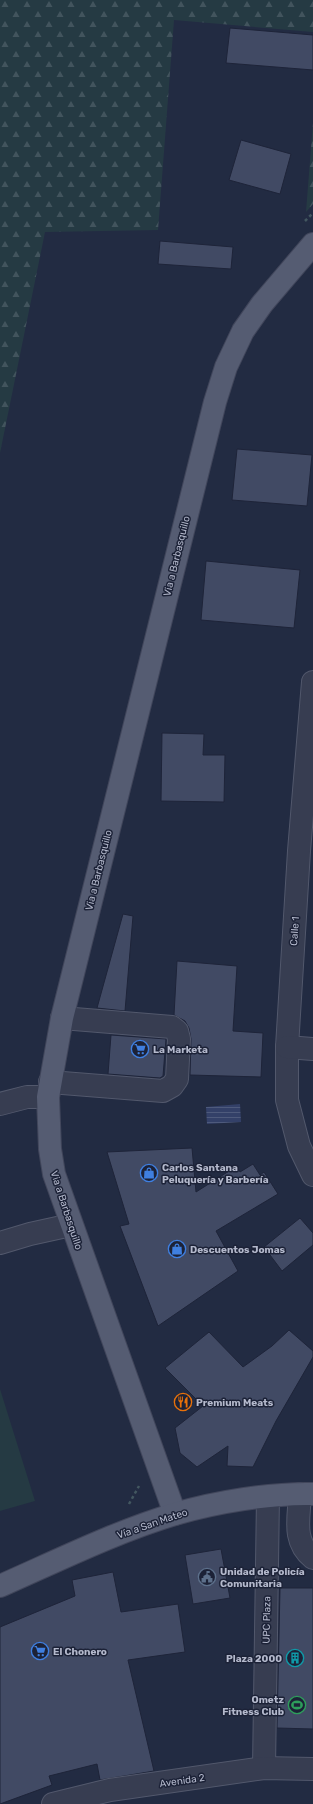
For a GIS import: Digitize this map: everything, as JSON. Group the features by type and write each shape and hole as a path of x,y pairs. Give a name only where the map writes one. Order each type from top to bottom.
{"main road":[{"name":"Via a Barbasquillo","path":"175,1514 54,1174 50,1148 49,1089 62,1018 215,402 226,367 243,330 262,304 311,248"},
{"name":"Vía a San Mateo","path":"0,1586 126,1531 175,1514 218,1504 268,1497 306,1494"}],"street":[{"name":"Calle 1","path":"313,682 306,852 287,1047 287,1100 299,1146 313,1176"},
{"path":"0,1104 27,1097 49,1089 163,1091 172,1086 177,1079 179,1039 178,1031 172,1027 62,1018"},
{"path":"287,1047 313,1049"},
{"path":"0,1243 30,1234 71,1225"},
{"path":"306,1494 298,1538 304,1551 313,1558"},
{"name":"UPC Plaza","path":"264,1768 268,1497"},
{"name":"Avenida 2","path":"53,1804 110,1790 264,1768 313,1769"}],"path":[{"path":"303,224 313,213"},
{"path":"127,1506 138,1491 139,1482"}],"green space":[{"path":"0,0 313,0 313,32 174,20 158,230 45,232 0,453"},
{"path":"313,123 313,204 306,212"},
{"path":"0,1389 35,1501 0,1511"}],"water":[{"path":"240,1104 241,1122 207,1124 206,1107"}],"building":[{"path":"230,28 313,35 313,70 226,63"},
{"path":"241,140 291,154 280,194 229,180"},
{"path":"160,241 233,247 231,269 158,264"},
{"path":"237,449 312,455 307,506 232,500"},
{"path":"206,561 300,570 294,628 201,620"},
{"path":"162,733 204,734 203,755 225,755 224,802 161,801"},
{"path":"123,914 133,916 125,1011 97,1008"},
{"path":"177,961 237,966 233,1031 263,1033 261,1077 190,1075 191,1039 189,1028 185,1021 174,1015"},
{"name":"La Marketa","path":"111,1035 166,1039 163,1076 160,1078 108,1074"},
{"path":"192,1148 196,1192 237,1166 240,1172 253,1164 260,1175 264,1172 278,1194 216,1231 238,1271 158,1326 120,1226 129,1224 107,1152"},
{"path":"300,1218 313,1233 313,1245 282,1271 264,1247"},
{"path":"289,1330 313,1351 313,1357 276,1421 253,1467 227,1466 228,1446 197,1467 180,1453 175,1428 203,1406 165,1368 209,1332 243,1367 272,1346"},
{"name":"Unidad de Policía Comunitaria","path":"221,1549 230,1598 193,1604 185,1555"},
{"path":"113,1572 121,1612 178,1604 185,1652 128,1660 154,1771 100,1780 97,1764 49,1776 52,1785 0,1804 0,1627 75,1596 72,1580"},
{"name":"Plaza 2000","path":"280,1588 313,1588 313,1729 277,1728"}],"place":[{"name":"La Marketa","path":"140,1049"},
{"name":"Carlos Santana Peluquería y Barbería","path":"149,1173"},
{"name":"Descuentos Jomas","path":"177,1249"},
{"name":"Premium Meats","path":"183,1402"},
{"name":"Unidad de Policía Comunitaria","path":"207,1577"},
{"name":"El Chonero","path":"40,1651"},
{"name":"Plaza 2000","path":"295,1658"},
{"name":"Ometz Fitness Club","path":"297,1705"}]}
